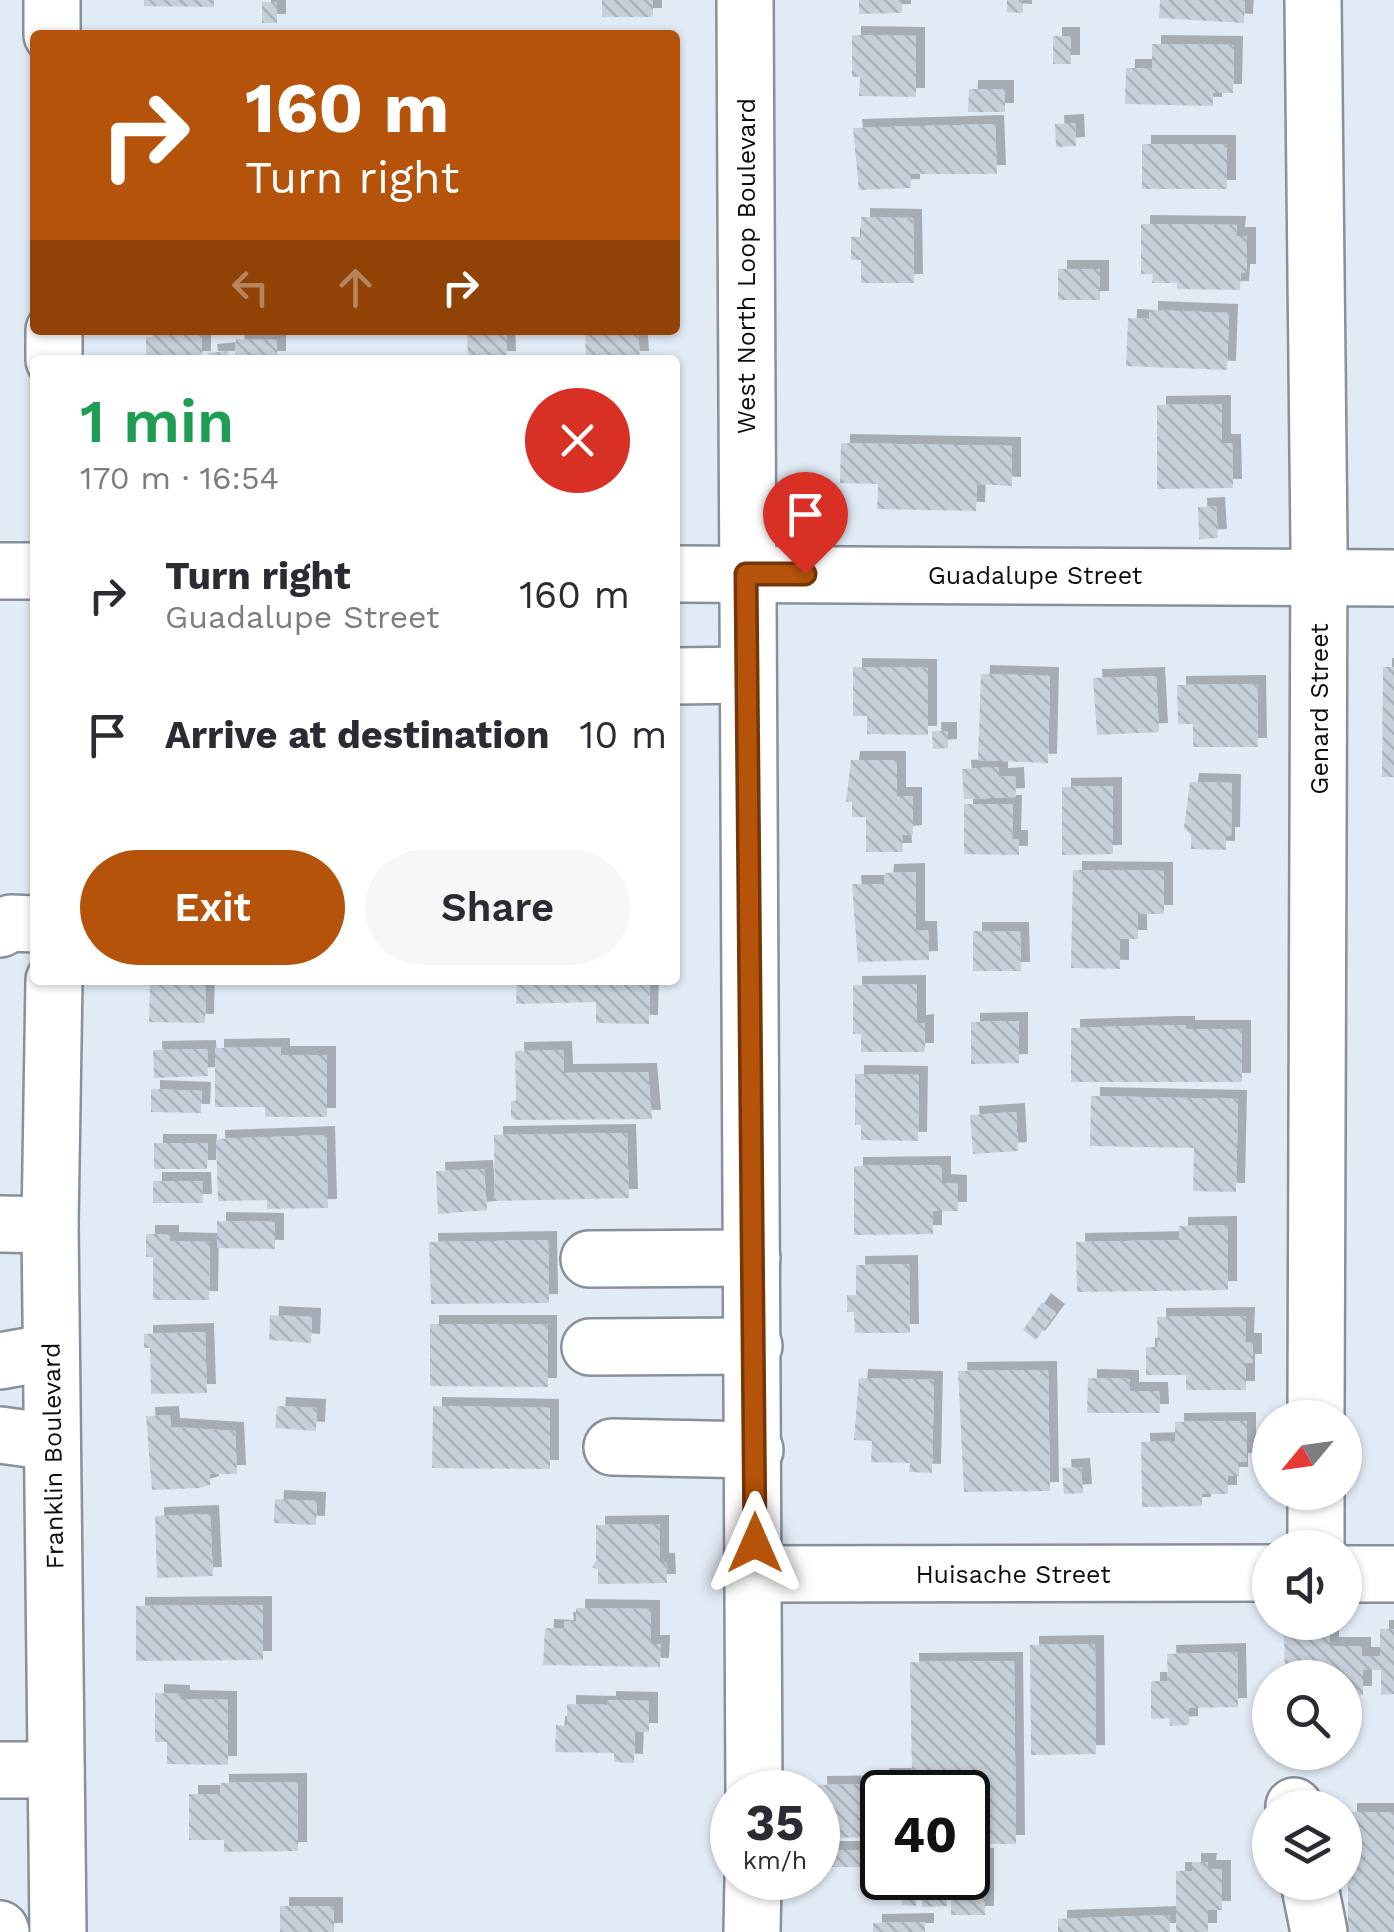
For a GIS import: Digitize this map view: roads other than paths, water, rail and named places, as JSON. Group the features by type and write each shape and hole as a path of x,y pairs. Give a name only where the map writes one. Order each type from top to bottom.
{"street":[{"path":"52,0 52,30"},
{"name":"West North Loop Boulevard","path":"746,0 754,1770"},
{"name":"Genard Street","path":"1313,0 1319,577 1316,1400"},
{"path":"0,571 30,571"},
{"name":"Guadalupe Street","path":"680,574 1394,578"},
{"path":"680,676 747,675"},
{"path":"0,929 11,922 30,924"},
{"name":"Franklin Boulevard","path":"53,985 25,1224 26,1438 56,1770 58,1932"},
{"path":"590,1260 752,1258"},
{"path":"590,1347 754,1346"},
{"path":"612,1448 755,1450"},
{"name":"Huisache Street","path":"756,1574 1252,1574"},
{"path":"1362,1574 1394,1574"},
{"path":"0,1770 56,1770"},
{"path":"752,1932 753,1900"},
{"path":"1313,1900 1319,1932"}]}
